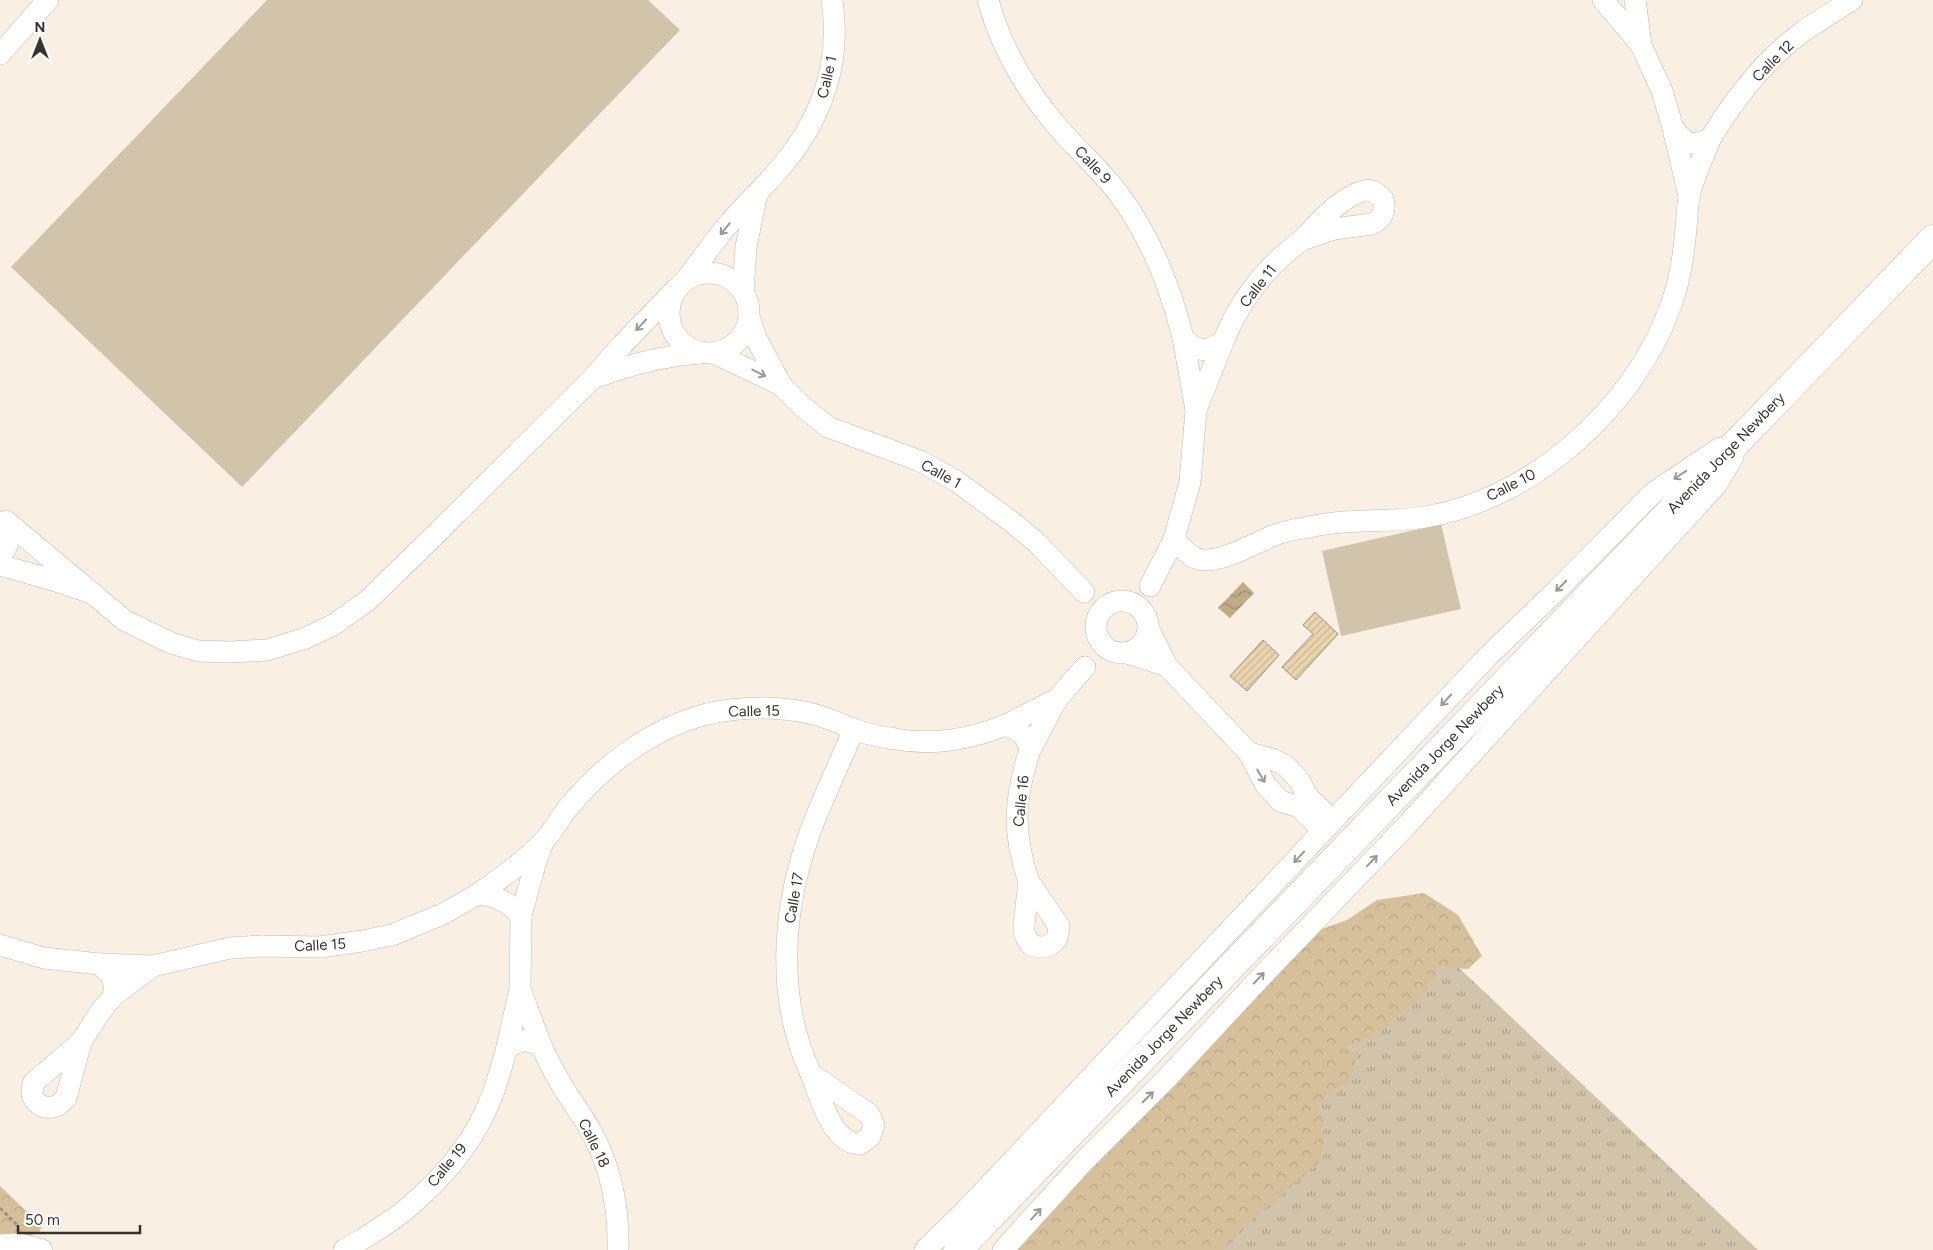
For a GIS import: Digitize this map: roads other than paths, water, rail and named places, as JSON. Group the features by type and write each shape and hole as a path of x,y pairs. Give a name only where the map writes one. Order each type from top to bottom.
{"main road":[{"name":"Avenida Jorge Newbery","path":"958,1250 1933,240"}],"street":[{"path":"0,54 48,0"},
{"name":"Calle 1","path":"3,518 124,620 171,643 198,651 267,650 306,638 333,625 367,601 593,378 623,344 680,286 726,227 793,152 813,120 826,91 834,51 835,16 832,0"},
{"name":"Calle 9","path":"988,0 995,23 1012,62 1035,99 1065,136 1106,178 1143,230 1168,284 1183,338 1196,410"},
{"path":"1604,0 1641,45 1662,91 1689,196"},
{"path":"1635,0 1641,45"},
{"name":"Calle 12","path":"1689,196 1710,139 1739,96 1782,48 1817,22 1852,0"},
{"path":"1673,128 1682,138 1697,145 1710,139"},
{"path":"743,292 746,247 757,192"},
{"name":"Calle 10","path":"1174,539 1197,559 1216,559 1277,534 1324,523 1351,520 1392,520 1447,512 1464,507 1512,486 1544,467 1593,426 1618,398 1649,352 1665,320 1677,284 1686,230 1689,196"},
{"name":"Calle 11","path":"1196,410 1231,323 1261,278 1274,263 1302,240"},
{"path":"710,273 723,275 734,282 743,292 748,304 749,318 757,340 781,385 708,353 689,348 678,340 671,329 668,316 670,302 680,286 696,275 710,273"},
{"path":"593,378 636,362 727,349 738,341 745,330 749,318"},
{"path":"1183,338 1191,346 1208,350 1224,340"},
{"name":"Calle 1","path":"781,385 803,407 828,427 920,461 956,481 1037,543 1084,592"},
{"path":"1085,667 1139,647 1147,636 1150,586 1174,539 1190,482 1196,410"},
{"path":"925,1250 965,1211 1488,656 1556,591 1653,493 1750,429"},
{"path":"1003,1250 1084,1161 1168,1077 1266,971 1408,824 1543,676 1716,484 1750,429"},
{"path":"0,556 6,549 9,540 3,518"},
{"path":"0,565 92,593"},
{"path":"1057,699 1085,667 1098,618 1105,607 1150,586"},
{"path":"1084,592 1137,605 1142,610 1167,666 1250,753 1265,784 1280,801 1302,795"},
{"path":"1084,592 1098,638 1107,648 1167,666"},
{"name":"Calle 15","path":"153,966 230,948 262,946 320,947 362,941 392,934 443,914 497,881 544,841 568,808 609,765 647,740 696,718 748,709 775,709 819,716 854,729 897,740 939,742 978,736 1006,725 1057,699"},
{"name":"Calle 16","path":"1029,882 1021,853 1016,816 1022,776 1030,750 1057,699"},
{"path":"1006,725 1024,735 1030,750"},
{"name":"Calle 17","path":"811,1074 800,1045 789,999 786,948 789,916 793,890 809,835 854,729"},
{"path":"1250,753 1272,759 1286,766 1302,795 1328,826"},
{"path":"520,989 521,916 533,870 544,841"},
{"path":"478,894 502,898 521,916"},
{"path":"0,945 44,958 99,964 153,966"},
{"path":"99,964 110,973 114,980 113,996"},
{"path":"81,1042 113,996 153,966"},
{"name":"Calle 18","path":"520,989 541,1045 562,1087 593,1134 607,1166 617,1210 618,1250"},
{"name":"Calle 19","path":"344,1250 389,1222 411,1205 458,1155 475,1131 486,1112 496,1084 520,989"},
{"path":"507,1046 524,1040 541,1045"},
{"path":"0,1245 19,1244 42,1250"}],"water":[{"path":"1243,582 1254,593 1230,618 1218,608"}]}
